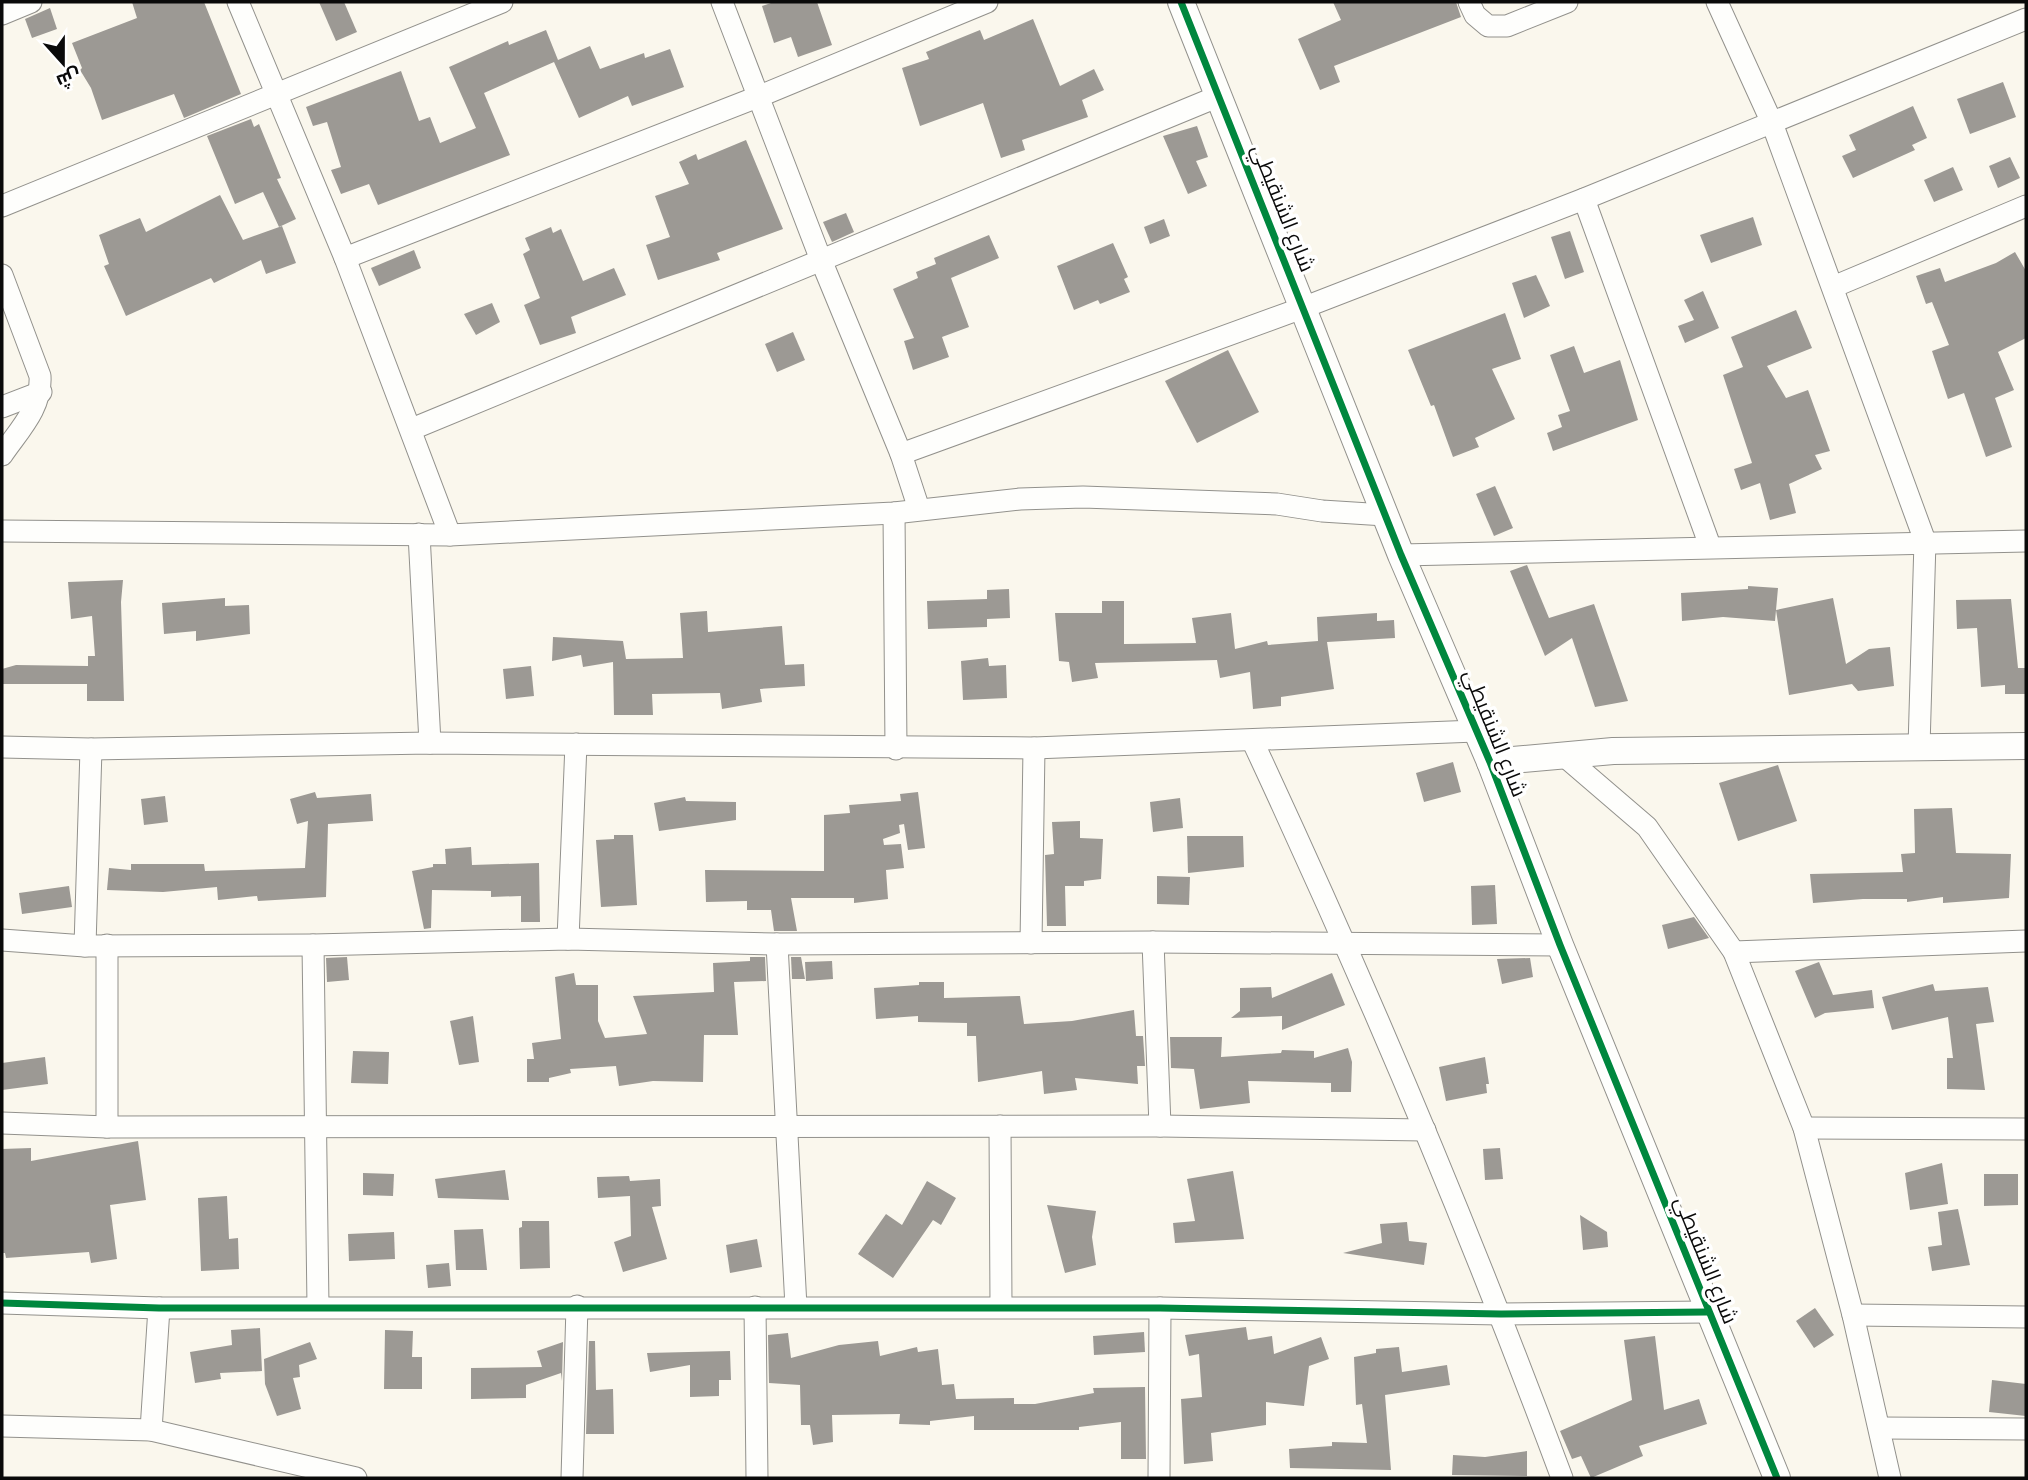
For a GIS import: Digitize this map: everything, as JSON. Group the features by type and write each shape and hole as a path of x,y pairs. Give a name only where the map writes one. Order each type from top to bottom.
{"street":[{"path":"2,13 31,2"},
{"path":"238,2 345,258 450,535"},
{"path":"2,206 502,2"},
{"path":"722,2 761,96 821,260 901,454 919,509"},
{"path":"345,258 761,96 987,2"},
{"name":"شارع الشنقيطي","path":"1181,2 1305,307 1401,555 1490,762 1707,1312 1777,1478"},
{"path":"1469,2 1475,15 1488,26 1507,26 1567,2"},
{"path":"1717,2 1772,123 1924,541 1919,747"},
{"path":"901,454 1305,307 1584,199 2026,19"},
{"path":"412,429 1219,96"},
{"path":"1584,199 1710,546"},
{"path":"1833,286 2026,207"},
{"path":"2,275 40,376 41,392 38,404 2,455"},
{"path":"2,407 41,392"},
{"path":"2,531 450,535 894,513 1083,497 1277,504 1322,511 1385,514"},
{"path":"894,513 896,749"},
{"path":"419,534 430,743"},
{"path":"1401,555 1924,541 2026,541"},
{"path":"2,747 90,749 430,743 896,749 1034,748 1253,742 1476,731"},
{"path":"1253,742 1347,943 1501,1314 1562,1478"},
{"path":"568,939 576,744"},
{"path":"1490,762 1562,754 2026,746"},
{"path":"1031,943 1034,748"},
{"path":"85,946 90,749"},
{"path":"1562,754 1647,827 1734,952 1804,1128 1853,1315 1890,1478"},
{"path":"2,940 85,946 313,945 568,939 777,944 1153,942 1560,945"},
{"path":"1734,952 2026,941"},
{"path":"1153,942 1160,1126"},
{"path":"777,944 796,1307"},
{"path":"107,945 107,1127"},
{"path":"313,945 318,1306"},
{"path":"2,1123 107,1127 1160,1126 1425,1130"},
{"path":"1000,1126 1001,1307"},
{"path":"1804,1128 2026,1129"},
{"path":"2,1303 159,1308 1001,1307 1501,1314 1707,1312"},
{"path":"572,1478 578,1306"},
{"path":"755,1307 757,1478"},
{"path":"151,1430 159,1308"},
{"path":"1159,1478 1160,1308"},
{"path":"1853,1315 2026,1317"},
{"path":"2,1426 151,1430 356,1478"},
{"path":"1881,1429 2026,1429"}],"building":[{"path":"132,2 204,2 241,94 184,118 174,94 102,120 91,88 80,70 82,68 72,43 137,18"},
{"path":"319,2 344,2 357,32 336,41"},
{"path":"774,2 817,2 832,45 798,57 791,37 774,43 762,6"},
{"path":"1333,2 1456,2 1461,17 1334,66 1340,82 1320,90 1298,39 1341,20"},
{"path":"50,8 57,29 32,38 25,19"},
{"path":"1033,19 1060,86 1094,69 1104,90 1082,100 1088,117 1022,140 1025,150 1001,158 983,103 920,126 902,68 929,59 926,52 980,30 984,40"},
{"path":"546,30 558,60 590,46 600,69 644,53 645,58 670,49 684,87 632,106 628,96 579,118 554,62 484,93 510,155 378,205 369,184 341,194 331,170 341,167 327,122 313,126 306,107 401,71 419,121 430,117 440,143 476,128 449,67 508,41 509,45"},
{"path":"2003,82 2016,117 1970,134 1957,99"},
{"path":"1913,106 1927,138 1912,145 1915,150 1853,178 1842,156 1856,150 1849,135"},
{"path":"251,119 254,127 259,124 281,178 277,179 296,219 279,227 263,192 235,204 207,136"},
{"path":"1197,126 1208,157 1196,161 1207,186 1188,194 1163,136"},
{"path":"746,140 783,229 717,253 720,260 658,280 646,245 670,237 655,196 689,184 679,162 696,154 698,160"},
{"path":"2010,157 2020,178 1998,188 1989,166"},
{"path":"1953,167 1963,190 1934,202 1924,180"},
{"path":"220,195 243,240 282,226 296,263 266,274 261,260 214,283 211,278 126,316 104,266 109,264 99,235 140,218 146,232"},
{"path":"846,213 854,232 832,242 823,222"},
{"path":"1753,217 1762,245 1711,263 1700,235"},
{"path":"1164,219 1170,236 1150,244 1144,227"},
{"path":"551,227 553,233 561,229 583,281 614,268 626,295 571,317 576,333 540,345 524,305 540,298 523,254 530,250 525,238"},
{"path":"1570,231 1584,272 1565,279 1551,237"},
{"path":"989,235 999,258 951,278 969,327 942,337 949,357 913,370 904,341 914,338 893,289 918,278 916,272 936,264 934,258"},
{"path":"1113,243 1128,277 1124,279 1130,292 1100,304 1098,300 1074,310 1057,266"},
{"path":"414,250 421,268 379,286 371,268"},
{"path":"2015,252 2026,271 2026,338 1998,352 2014,390 1995,398 2012,447 1986,457 1964,393 1948,399 1932,351 1949,345 1932,302 1926,304 1916,276 1940,268 1945,282 1996,263"},
{"path":"1536,275 1550,306 1524,318 1512,283"},
{"path":"1703,291 1719,328 1685,343 1678,326 1694,320 1684,300"},
{"path":"492,303 500,322 476,335 464,314"},
{"path":"1796,310 1812,348 1767,366 1786,398 1808,390 1830,451 1815,455 1822,469 1789,484 1796,513 1770,520 1760,483 1741,490 1734,469 1752,463 1723,375 1743,367 1731,337"},
{"path":"1505,313 1521,359 1492,369 1515,419 1475,438 1479,447 1453,457 1434,405 1431,406 1408,350"},
{"path":"793,332 805,360 777,372 765,344"},
{"path":"1574,346 1584,373 1620,360 1638,420 1553,451 1547,433 1562,427 1558,415 1570,411 1550,355"},
{"path":"1228,350 1259,412 1197,443 1165,381"},
{"path":"1495,486 1513,528 1494,536 1476,494"},
{"path":"1527,565 1549,618 1594,604 1628,701 1595,707 1572,638 1545,656 1510,571"},
{"path":"123,580 121,602 124,701 87,701 87,684 2,684 2,669 16,665 88,666 88,656 95,656 92,616 71,619 68,582"},
{"path":"1748,586 1778,588 1775,621 1723,617 1682,621 1681,593 1748,589"},
{"path":"1009,589 1010,618 987,619 987,627 928,629 927,601 987,599 987,590"},
{"path":"225,598 225,606 249,605 250,634 196,641 196,631 164,634 162,603"},
{"path":"1833,598 1846,664 1869,649 1890,647 1894,686 1858,691 1852,684 1789,695 1776,610"},
{"path":"2011,599 2018,668 2026,668 2026,694 2005,694 2005,685 1981,687 1977,628 1957,629 1956,600"},
{"path":"1102,601 1124,601 1124,644 1196,643 1192,618 1231,613 1235,649 1267,641 1268,645 1318,641 1317,617 1377,613 1377,621 1394,620 1395,638 1327,642 1334,689 1281,697 1281,706 1253,709 1250,672 1220,678 1217,660 1095,663 1098,678 1072,682 1069,662 1059,661 1055,613 1102,613"},
{"path":"707,611 708,632 782,626 785,665 804,664 805,686 760,689 762,702 722,709 720,693 652,694 653,715 614,715 613,662 583,667 581,655 552,661 553,637 623,641 626,659 683,658 680,613"},
{"path":"988,658 989,666 1006,665 1007,698 963,700 961,661"},
{"path":"531,666 534,696 506,699 503,669"},
{"path":"1453,762 1461,792 1424,802 1416,773"},
{"path":"1778,765 1797,821 1738,841 1719,783"},
{"path":"315,792 317,798 371,794 373,821 328,824 326,897 258,901 257,896 218,900 217,887 163,892 107,890 109,868 131,870 131,864 204,864 205,871 305,868 308,821 297,824 290,799"},
{"path":"918,792 925,848 908,850 904,824 899,825 900,833 883,839 884,845 901,844 904,868 886,870 888,899 854,903 854,898 791,898 797,931 774,931 771,910 747,910 747,901 706,902 705,870 824,871 824,815 850,813 849,805 901,801 900,794"},
{"path":"165,796 168,822 144,825 141,799"},
{"path":"685,797 686,801 736,802 736,820 659,831 654,803"},
{"path":"1180,798 1183,828 1153,832 1150,802"},
{"path":"1952,808 1956,853 2011,854 2009,898 1943,903 1943,897 1907,902 1907,899 1863,899 1813,903 1810,874 1903,872 1901,854 1915,853 1914,809"},
{"path":"1080,821 1080,838 1103,839 1101,879 1084,881 1084,886 1065,886 1066,926 1047,926 1045,855 1054,854 1052,822"},
{"path":"614,835 633,835 637,905 601,907 596,840 614,839"},
{"path":"1187,836 1243,836 1244,867 1188,873"},
{"path":"471,847 472,865 539,863 540,922 521,922 521,896 491,897 491,891 432,890 431,928 424,929 412,871 433,867 433,864 446,864 445,849"},
{"path":"1157,876 1190,877 1189,905 1157,904"},
{"path":"1495,885 1497,924 1472,925 1471,886"},
{"path":"69,886 72,907 22,914 19,893"},
{"path":"1694,917 1709,938 1668,949 1662,925"},
{"path":"347,957 349,980 327,982 326,958"},
{"path":"750,957 765,957 766,981 734,982 738,1035 704,1035 703,1082 653,1081 619,1086 616,1066 570,1069 571,1073 549,1078 549,1082 527,1082 527,1059 534,1059 532,1043 561,1039 555,977 574,973 576,985 598,985 598,1021 605,1038 647,1034 633,996 714,992 713,963 750,961"},
{"path":"791,957 801,957 805,979 792,979"},
{"path":"1530,958 1533,977 1502,984 1497,959"},
{"path":"832,961 833,979 806,981 805,962"},
{"path":"1819,962 1833,995 1872,990 1874,1008 1825,1013 1815,1018 1795,971"},
{"path":"1332,973 1345,1005 1282,1030 1282,1016 1231,1018 1240,1011 1240,988 1271,987 1272,998"},
{"path":"919,982 944,982 944,998 1020,996 1024,1024 1072,1021 1134,1010 1136,1036 1143,1036 1145,1066 1137,1066 1138,1084 1075,1078 1077,1090 1044,1094 1042,1071 978,1082 976,1036 967,1036 967,1023 918,1022 918,1016 876,1019 874,988 919,985"},
{"path":"1933,984 1935,991 1988,987 1994,1022 1976,1024 1985,1090 1947,1089 1947,1058 1953,1058 1948,1017 1892,1030 1882,997"},
{"path":"473,1016 479,1062 459,1065 450,1021"},
{"path":"1170,1037 1222,1037 1221,1057 1281,1053 1282,1050 1314,1051 1314,1058 1348,1048 1352,1062 1351,1092 1331,1092 1331,1083 1248,1081 1250,1103 1200,1109 1194,1069 1171,1068"},
{"path":"353,1051 389,1052 388,1084 351,1083"},
{"path":"45,1057 48,1084 2,1090 2,1063"},
{"path":"1485,1057 1489,1084 1486,1084 1487,1093 1446,1101 1439,1067"},
{"path":"138,1141 146,1200 110,1205 117,1259 91,1263 89,1252 6,1258 5,1253 2,1253 2,1149 31,1148 31,1161"},
{"path":"1500,1148 1503,1179 1485,1180 1483,1149"},
{"path":"1942,1163 1948,1204 1910,1210 1905,1173"},
{"path":"505,1170 509,1200 438,1198 435,1179"},
{"path":"1233,1171 1244,1239 1175,1243 1173,1223 1195,1221 1187,1179"},
{"path":"363,1173 394,1174 393,1196 363,1195"},
{"path":"1984,1174 2018,1174 2018,1205 1984,1206"},
{"path":"629,1176 630,1181 660,1179 661,1206 652,1207 667,1259 623,1272 614,1242 631,1236 630,1196 598,1198 597,1177"},
{"path":"927,1181 956,1198 941,1225 933,1220 893,1278 858,1254 886,1214 902,1225"},
{"path":"227,1196 229,1239 238,1238 239,1269 201,1271 198,1198"},
{"path":"1047,1205 1096,1211 1092,1237 1096,1265 1065,1273"},
{"path":"1958,1209 1970,1265 1932,1271 1928,1247 1942,1245 1938,1212"},
{"path":"1580,1215 1607,1232 1608,1247 1583,1250"},
{"path":"522,1221 549,1221 550,1268 520,1269 519,1228 522,1227"},
{"path":"1407,1222 1409,1241 1427,1243 1424,1265 1343,1253 1382,1243 1380,1224"},
{"path":"483,1229 487,1270 456,1270 454,1230"},
{"path":"394,1232 395,1259 349,1261 348,1234"},
{"path":"757,1239 762,1267 730,1273 726,1245"},
{"path":"449,1263 451,1286 428,1288 426,1265"},
{"path":"1815,1308 1834,1335 1814,1348 1796,1321"},
{"path":"1246,1327 1248,1340 1272,1336 1274,1354 1321,1337 1329,1359 1309,1366 1304,1406 1266,1402 1266,1425 1211,1433 1213,1461 1184,1464 1181,1399 1202,1397 1199,1354 1189,1356 1185,1335"},
{"path":"260,1328 262,1371 220,1373 221,1379 195,1383 190,1352 232,1345 231,1330"},
{"path":"385,1330 413,1331 412,1357 422,1357 422,1389 384,1389"},
{"path":"1144,1332 1145,1352 1094,1355 1093,1336"},
{"path":"788,1333 791,1358 839,1345 878,1341 880,1356 917,1347 918,1352 938,1349 942,1385 954,1384 956,1399 1014,1398 1014,1404 1035,1404 1094,1393 1093,1388 1145,1387 1146,1459 1121,1459 1121,1422 1079,1427 1079,1430 974,1430 974,1416 930,1421 930,1425 899,1424 900,1414 832,1415 833,1442 813,1445 810,1425 801,1425 800,1385 769,1383 768,1335"},
{"path":"1655,1336 1664,1410 1699,1399 1707,1424 1639,1446 1643,1456 1591,1478 1581,1456 1572,1459 1560,1431 1632,1400 1624,1340"},
{"path":"589,1341 595,1341 596,1390 613,1389 614,1434 586,1434"},
{"path":"310,1342 317,1359 299,1365 300,1377 293,1378 301,1409 277,1416 265,1384 264,1359"},
{"path":"563,1342 562,1381 561,1373 526,1385 526,1398 471,1399 471,1368 542,1367 537,1351"},
{"path":"1399,1347 1402,1372 1447,1365 1450,1385 1385,1395 1391,1470 1290,1468 1289,1449 1332,1446 1332,1442 1367,1443 1362,1404 1356,1405 1354,1357 1376,1353 1376,1349"},
{"path":"730,1351 731,1380 719,1380 719,1396 690,1397 690,1365 650,1372 647,1353"},
{"path":"1992,1380 2026,1384 2026,1416 1989,1412"},
{"path":"1527,1451 1527,1476 1452,1475 1453,1455 1485,1457"}],"cycle path":[{"path":"1181,2 1401,555 1490,762 1560,945 1777,1478"},
{"path":"2,1303 159,1308 1160,1308 1501,1314 1707,1312"}]}
